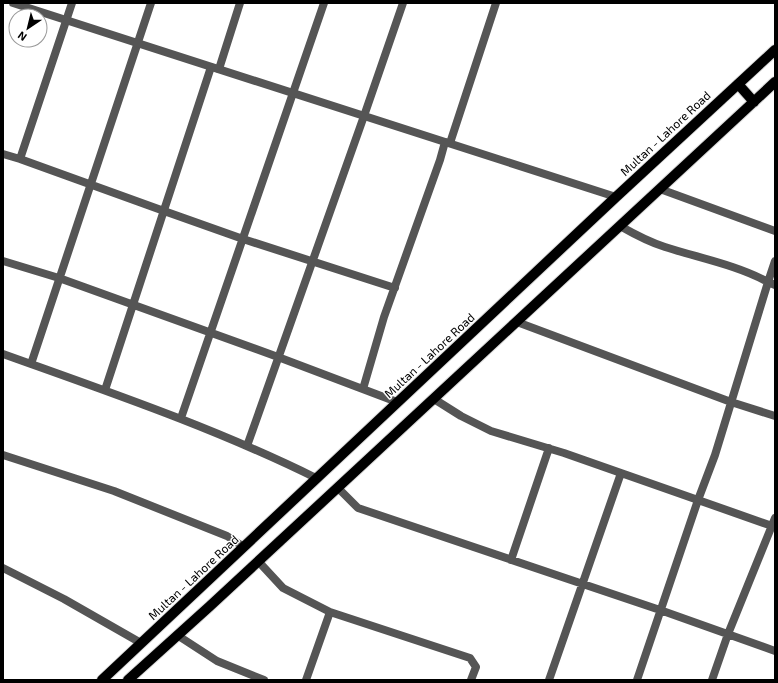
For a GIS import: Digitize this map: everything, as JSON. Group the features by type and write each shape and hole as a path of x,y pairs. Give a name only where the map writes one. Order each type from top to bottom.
{"main road":[{"name":"Multan - Lahore Road","path":"102,680 397,402 775,50"},
{"path":"128,680 258,562 775,82"},
{"path":"738,84 754,102"}],"street":[{"path":"14,3 616,197"},
{"path":"20,159 72,3"},
{"path":"31,364 151,3"},
{"path":"105,390 164,211 240,3"},
{"path":"181,418 324,3"},
{"path":"246,446 403,3"},
{"path":"363,389 384,317 440,160 448,143 496,3"},
{"path":"3,154 243,239 313,260 395,288"},
{"path":"660,188 775,231"},
{"path":"620,226 664,247 720,263 772,283"},
{"path":"3,261 59,278 211,332 397,402"},
{"path":"637,680 698,500 715,455 731,402 772,283 775,261"},
{"path":"517,322 731,402 775,416"},
{"path":"3,354 181,418 316,478"},
{"path":"434,399 491,432 564,453 698,500 774,523 728,634 712,680"},
{"path":"511,560 548,448"},
{"path":"3,455 114,491 227,536 244,547"},
{"path":"549,680 621,473"},
{"path":"338,488 358,508 660,610 775,651"},
{"path":"258,562 283,588 330,612 470,658 476,667 471,680"},
{"path":"3,568 64,599 141,643"},
{"path":"306,680 330,612"},
{"path":"177,635 217,661 264,680"}]}
